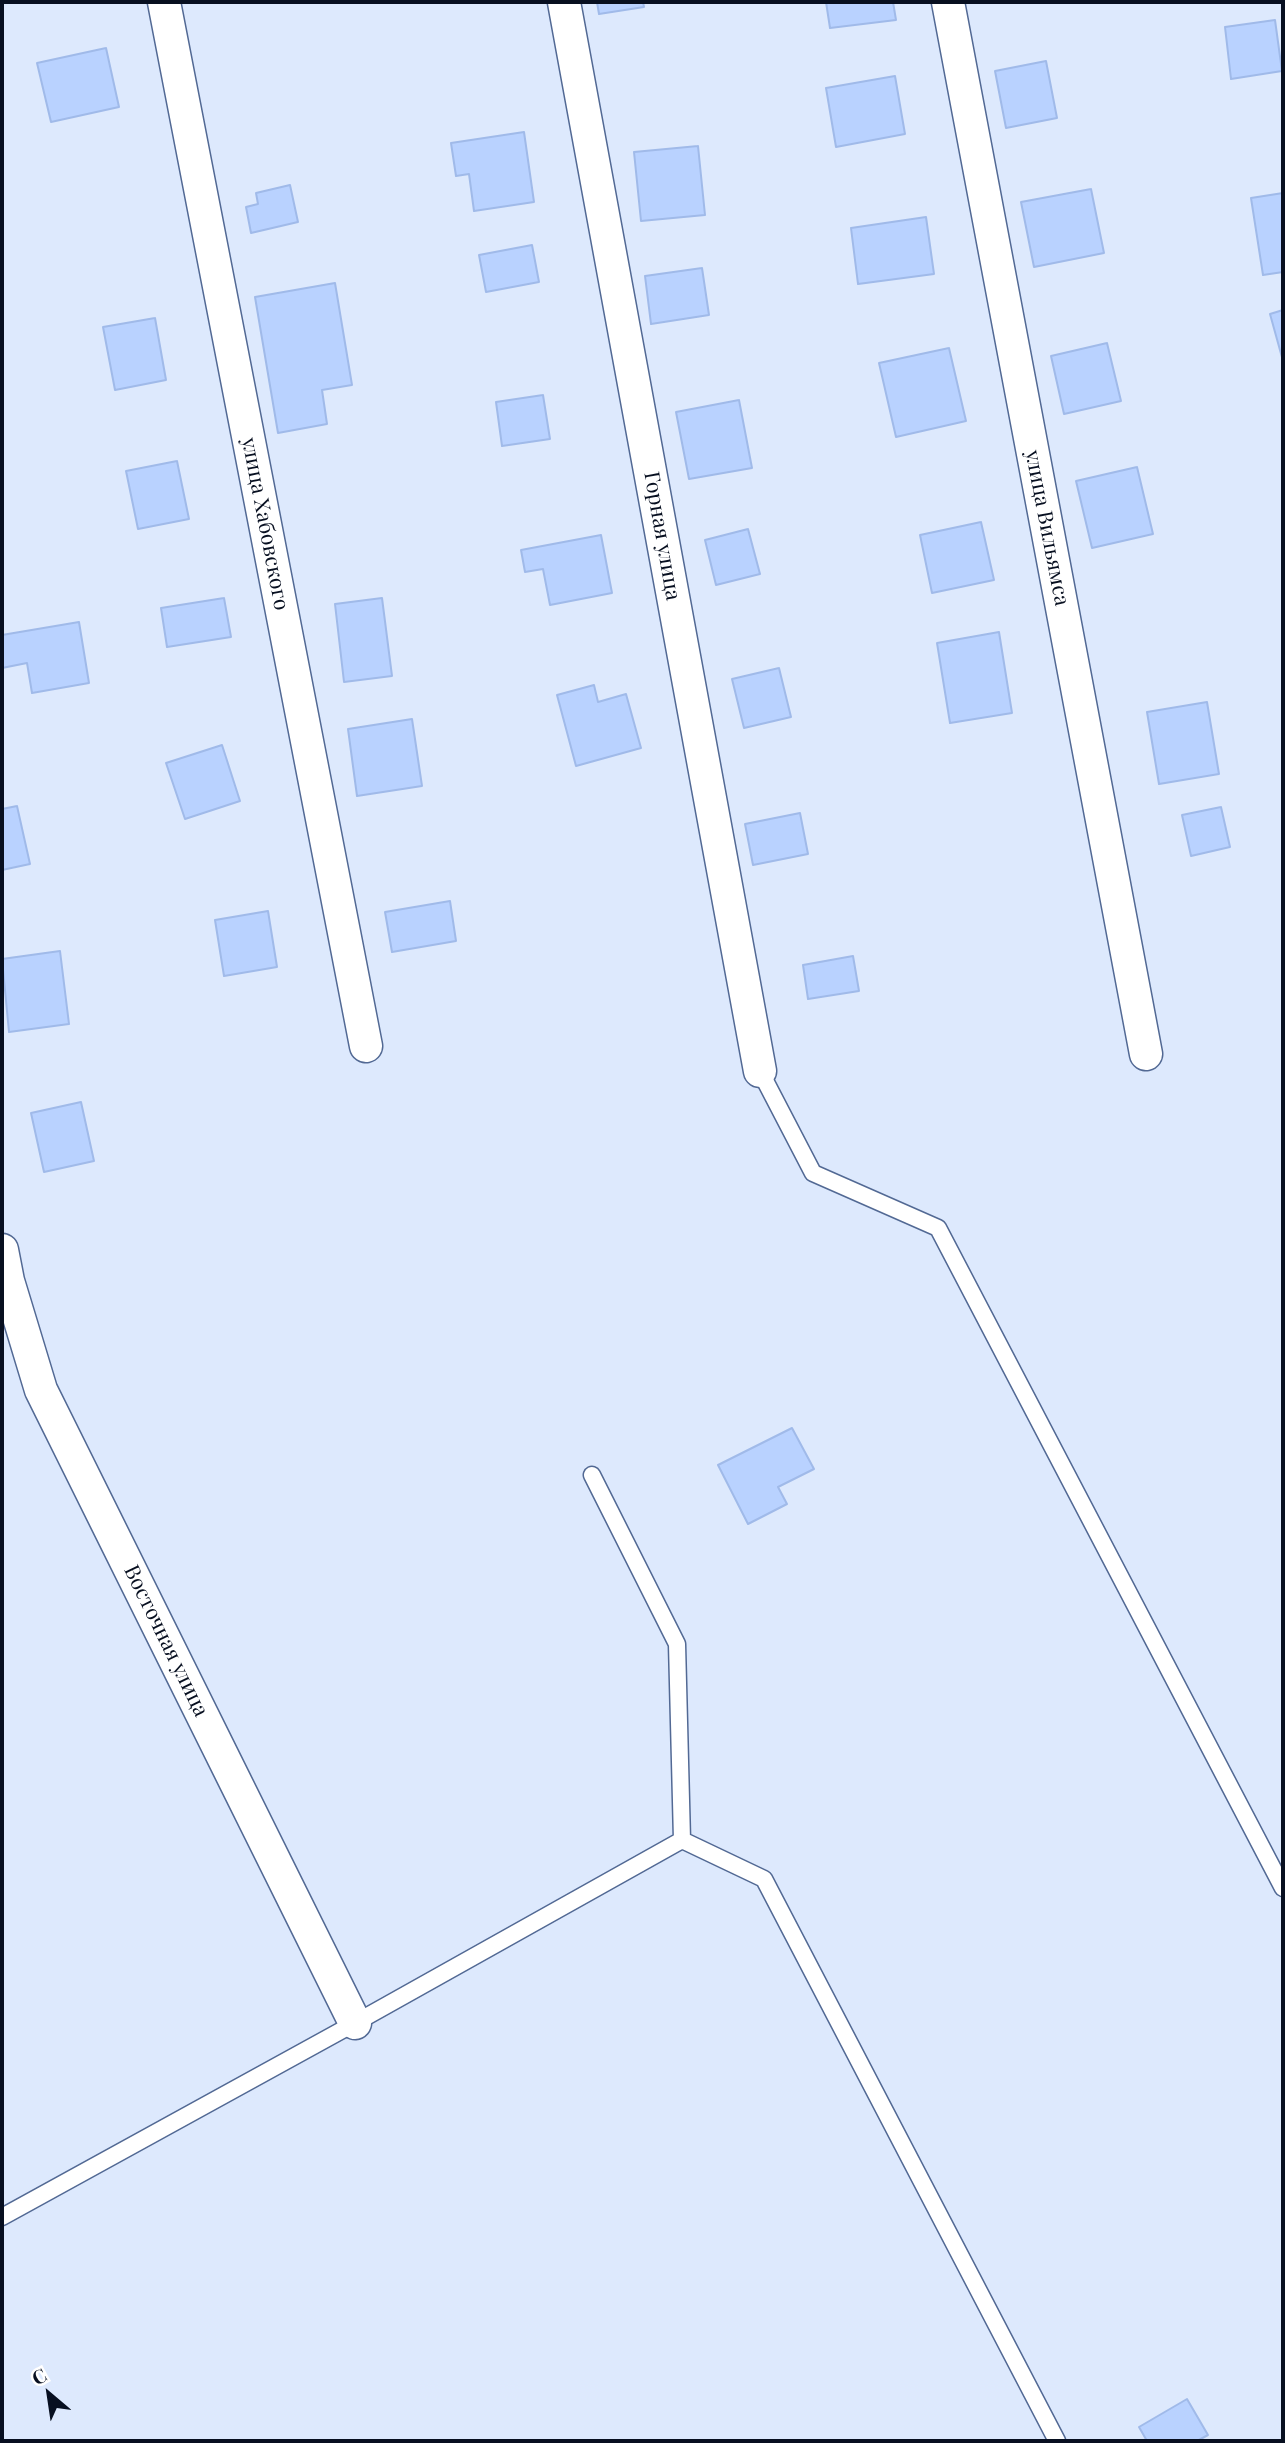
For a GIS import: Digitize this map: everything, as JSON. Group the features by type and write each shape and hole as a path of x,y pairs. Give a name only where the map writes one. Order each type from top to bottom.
{"street":[{"name":"улица Хабовского","path":"164,2 366,1046"},
{"name":"Горная улица","path":"564,2 760,1071"},
{"name":"улица Вильямса","path":"948,2 1146,1054"},
{"name":"Восточная улица","path":"2,1250 8,1281 41,1390 355,2023"}],"lane":[{"path":"760,1071 813,1173 938,1228 1283,1888"},
{"path":"592,1475 677,1644 682,1840"},
{"path":"2,2217 682,1840"},
{"path":"682,1840 764,1879 1057,2441"}],"building":[{"path":"597,2 643,2 644,7 599,14"},
{"path":"826,2 893,2 896,20 830,28"},
{"path":"1275,20 1282,71 1231,79 1225,27"},
{"path":"106,48 119,107 51,122 37,63"},
{"path":"1046,61 1057,118 1006,128 995,71"},
{"path":"895,76 905,134 836,147 826,88"},
{"path":"524,132 534,202 474,211 469,174 456,176 451,143"},
{"path":"698,146 705,215 641,221 634,152"},
{"path":"290,185 298,222 251,233 246,207 258,204 256,193"},
{"path":"1091,189 1104,253 1034,267 1021,202"},
{"path":"1283,193 1283,272 1263,275 1251,198"},
{"path":"926,217 934,274 858,284 851,228"},
{"path":"532,245 539,282 486,292 479,255"},
{"path":"702,268 709,315 651,324 645,276"},
{"path":"335,283 352,385 322,390 327,424 278,433 255,297"},
{"path":"1283,310 1283,361 1270,314"},
{"path":"155,318 166,380 115,390 103,327"},
{"path":"1107,343 1121,401 1064,414 1051,356"},
{"path":"949,348 966,421 896,437 879,363"},
{"path":"543,395 550,439 502,446 496,402"},
{"path":"739,400 752,468 689,479 676,412"},
{"path":"177,461 189,519 138,529 126,471"},
{"path":"1137,467 1153,534 1092,548 1076,481"},
{"path":"981,522 994,580 932,593 920,535"},
{"path":"748,529 760,574 716,585 705,540"},
{"path":"601,535 612,593 550,605 543,569 525,572 521,550"},
{"path":"224,598 231,637 167,647 161,608"},
{"path":"382,598 392,676 344,682 335,604"},
{"path":"79,622 89,683 32,693 27,663 2,668 2,635"},
{"path":"999,632 1012,713 950,723 937,643"},
{"path":"779,668 791,717 744,728 732,679"},
{"path":"594,685 598,702 626,694 641,748 576,766 557,695"},
{"path":"1207,702 1219,774 1159,784 1147,712"},
{"path":"412,719 422,786 357,796 348,729"},
{"path":"222,745 240,801 185,819 166,763"},
{"path":"17,806 30,864 2,870 2,809"},
{"path":"1221,807 1230,847 1191,856 1182,815"},
{"path":"800,813 808,854 753,865 745,824"},
{"path":"450,901 456,941 392,952 385,912"},
{"path":"268,911 277,967 224,976 215,920"},
{"path":"60,951 69,1024 9,1032 2,959"},
{"path":"853,956 859,991 808,999 803,965"},
{"path":"81,1102 94,1161 44,1172 31,1113"},
{"path":"792,1428 814,1469 778,1487 787,1504 748,1524 718,1465"},
{"path":"1187,2399 1208,2435 1197,2441 1147,2441 1139,2427"}]}
